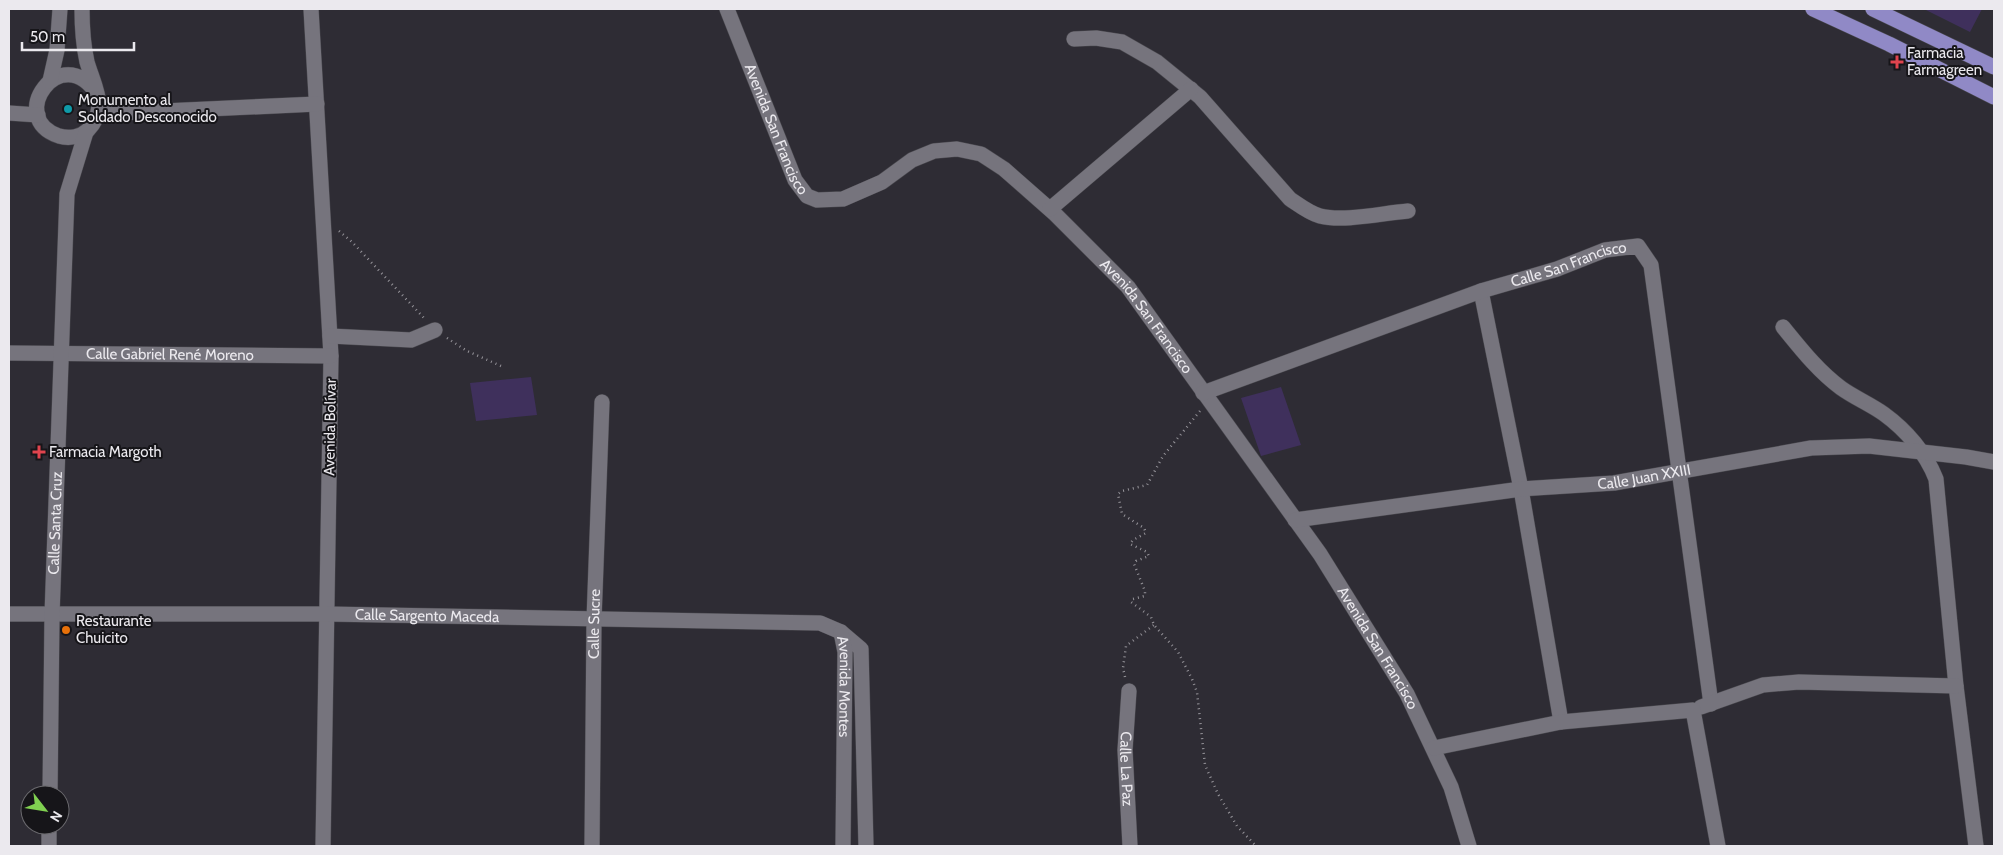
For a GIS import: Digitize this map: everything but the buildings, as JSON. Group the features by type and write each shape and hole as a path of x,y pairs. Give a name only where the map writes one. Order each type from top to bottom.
{"main road":[{"path":"1813,9 1889,44 1994,97"},
{"path":"1874,9 1994,67"}],"street":[{"path":"60,9 57,50 50,80 40,92 37,100 38,115 43,126 52,134 63,137 75,137 86,132 94,123 98,114 97,94 83,40 82,9"},
{"name":"Avenida Bolívar","path":"311,9 331,356 322,846"},
{"name":"Avenida San Francisco","path":"727,9 795,180 807,196 817,200 843,199 882,182 912,160 934,151 958,149 981,154 1004,169 1050,209 1128,287 1320,554 1407,694 1451,787 1469,846"},
{"path":"1074,39 1096,38 1122,42 1157,62 1200,97 1290,199 1307,211 1318,216 1333,218 1408,211"},
{"path":"50,80 60,76 77,76 91,85 97,94"},
{"path":"1050,209 1191,89"},
{"path":"98,114 317,104"},
{"path":"9,112 38,115"},
{"name":"Calle Santa Cruz","path":"50,785 52,616 67,194 86,132"},
{"name":"Calle San Francisco","path":"1206,397 1481,291 1557,269 1605,250 1638,246 1651,264 1711,704"},
{"path":"1481,291 1521,489 1561,722"},
{"path":"1783,327 1812,363 1841,388 1884,414 1911,439 1931,466 1936,479 1956,686 1976,846"},
{"path":"330,336 411,340 435,330"},
{"name":"Calle Gabriel René Moreno","path":"9,353 331,356"},
{"name":"Calle Sucre","path":"592,846 594,620 602,402"},
{"name":"Calle Juan XXIII","path":"1295,520 1521,489 1614,483 1811,448 1869,446 1994,462"},
{"name":"Calle Sargento Maceda","path":"9,614 52,616 327,614 594,620 807,622 820,623 841,632"},
{"name":"Avenida Montes","path":"841,632 845,652 843,846"},
{"name":"Avenida Montes","path":"841,632 861,649 866,846"},
{"path":"1434,748 1561,722 1693,710 1763,685 1799,682 1956,686"},
{"name":"Calle La Paz","path":"1129,691 1125,750 1130,846"},
{"path":"1693,710 1718,846"}],"path":[{"path":"322,223 336,229 352,242 435,330 467,351 501,366"},
{"path":"1206,397 1163,456 1147,485 1122,491 1118,494 1122,514 1144,528 1146,533 1132,540 1130,544 1147,552 1148,556 1136,561 1134,564 1145,591 1145,596 1133,599 1131,602 1151,617 1154,625 1178,652 1197,692 1205,765 1218,794 1237,826 1256,846"},
{"path":"1129,691 1123,668 1126,646 1154,625"}],"shaded area":[{"path":"1924,9 1982,9 1970,32"},
{"path":"531,377 537,415 476,421 470,383"},
{"path":"1281,387 1301,445 1261,456 1241,398"}],"place":[{"name":"Farmacia Farmagreen","path":"1897,62"},
{"name":"Monumento al Soldado Desconocido","path":"68,109"},
{"name":"Farmacia Margoth","path":"39,452"},
{"name":"Restaurante Chuicito","path":"66,630"}]}
